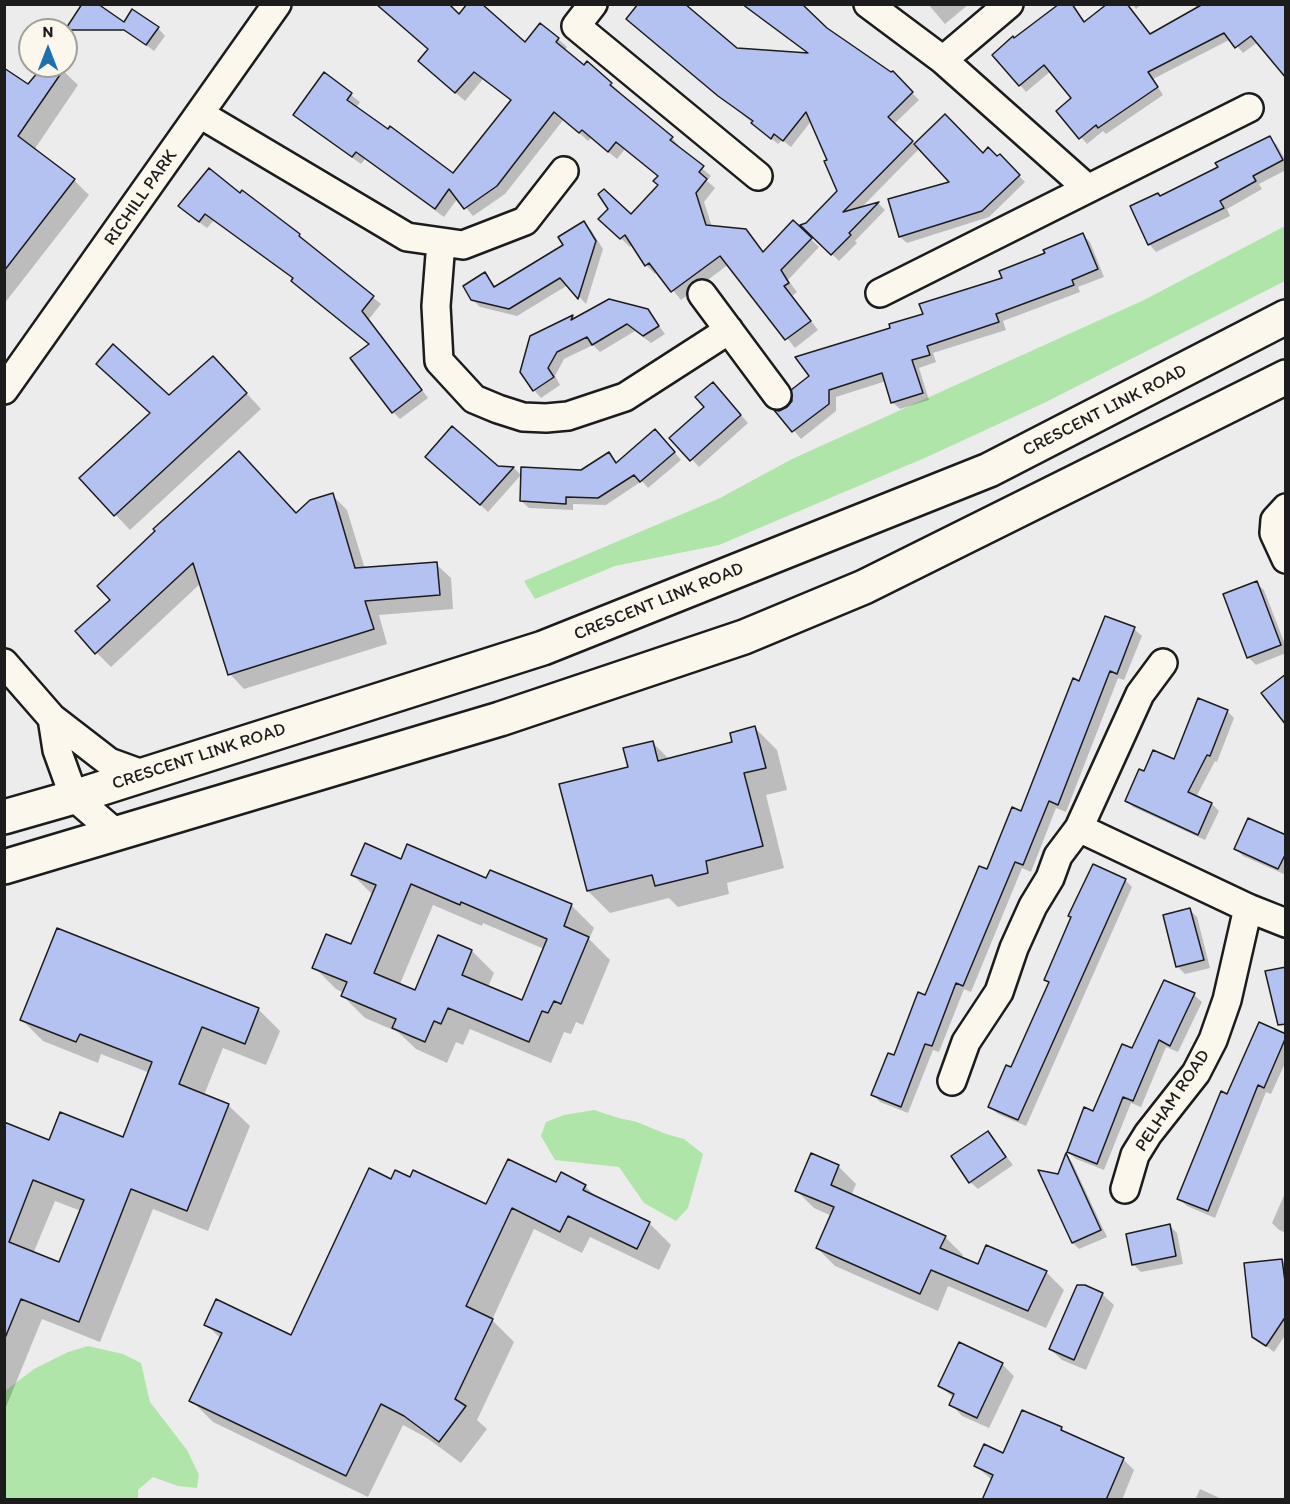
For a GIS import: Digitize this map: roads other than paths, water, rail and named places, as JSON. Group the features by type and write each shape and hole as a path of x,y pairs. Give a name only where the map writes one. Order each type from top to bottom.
{"highway":[{"name":"CRESCENT LINK ROAD","path":"4,817 74,797 543,648 989,470 1286,317"},
{"path":"4,867 500,719 763,630 864,587 1286,377"}],"street":[{"name":"RICHILL PARK","path":"4,390 278,4"},
{"path":"593,4 576,26 758,176"},
{"path":"868,4 943,60 1087,188"},
{"path":"943,60 1009,4"},
{"path":"880,293 1249,108"},
{"path":"200,114 407,237 463,245 525,221 564,171"},
{"path":"441,242 435,306 439,361 474,399 523,417 568,416 625,397 729,330"},
{"path":"702,294 777,395"},
{"path":"1286,508 1275,520 1274,534 1286,559"},
{"path":"4,663 52,718 109,762 142,774"},
{"path":"952,1081 966,1042 999,992 1014,948 1033,906 1050,878 1058,856 1079,828 1140,694 1163,663"},
{"path":"52,718 57,750 74,797 118,834"},
{"path":"1079,828 1248,908 1286,923"},
{"name":"PELHAM ROAD","path":"1125,1190 1135,1155 1148,1134 1196,1073 1213,1040 1227,1000 1248,908"}]}
